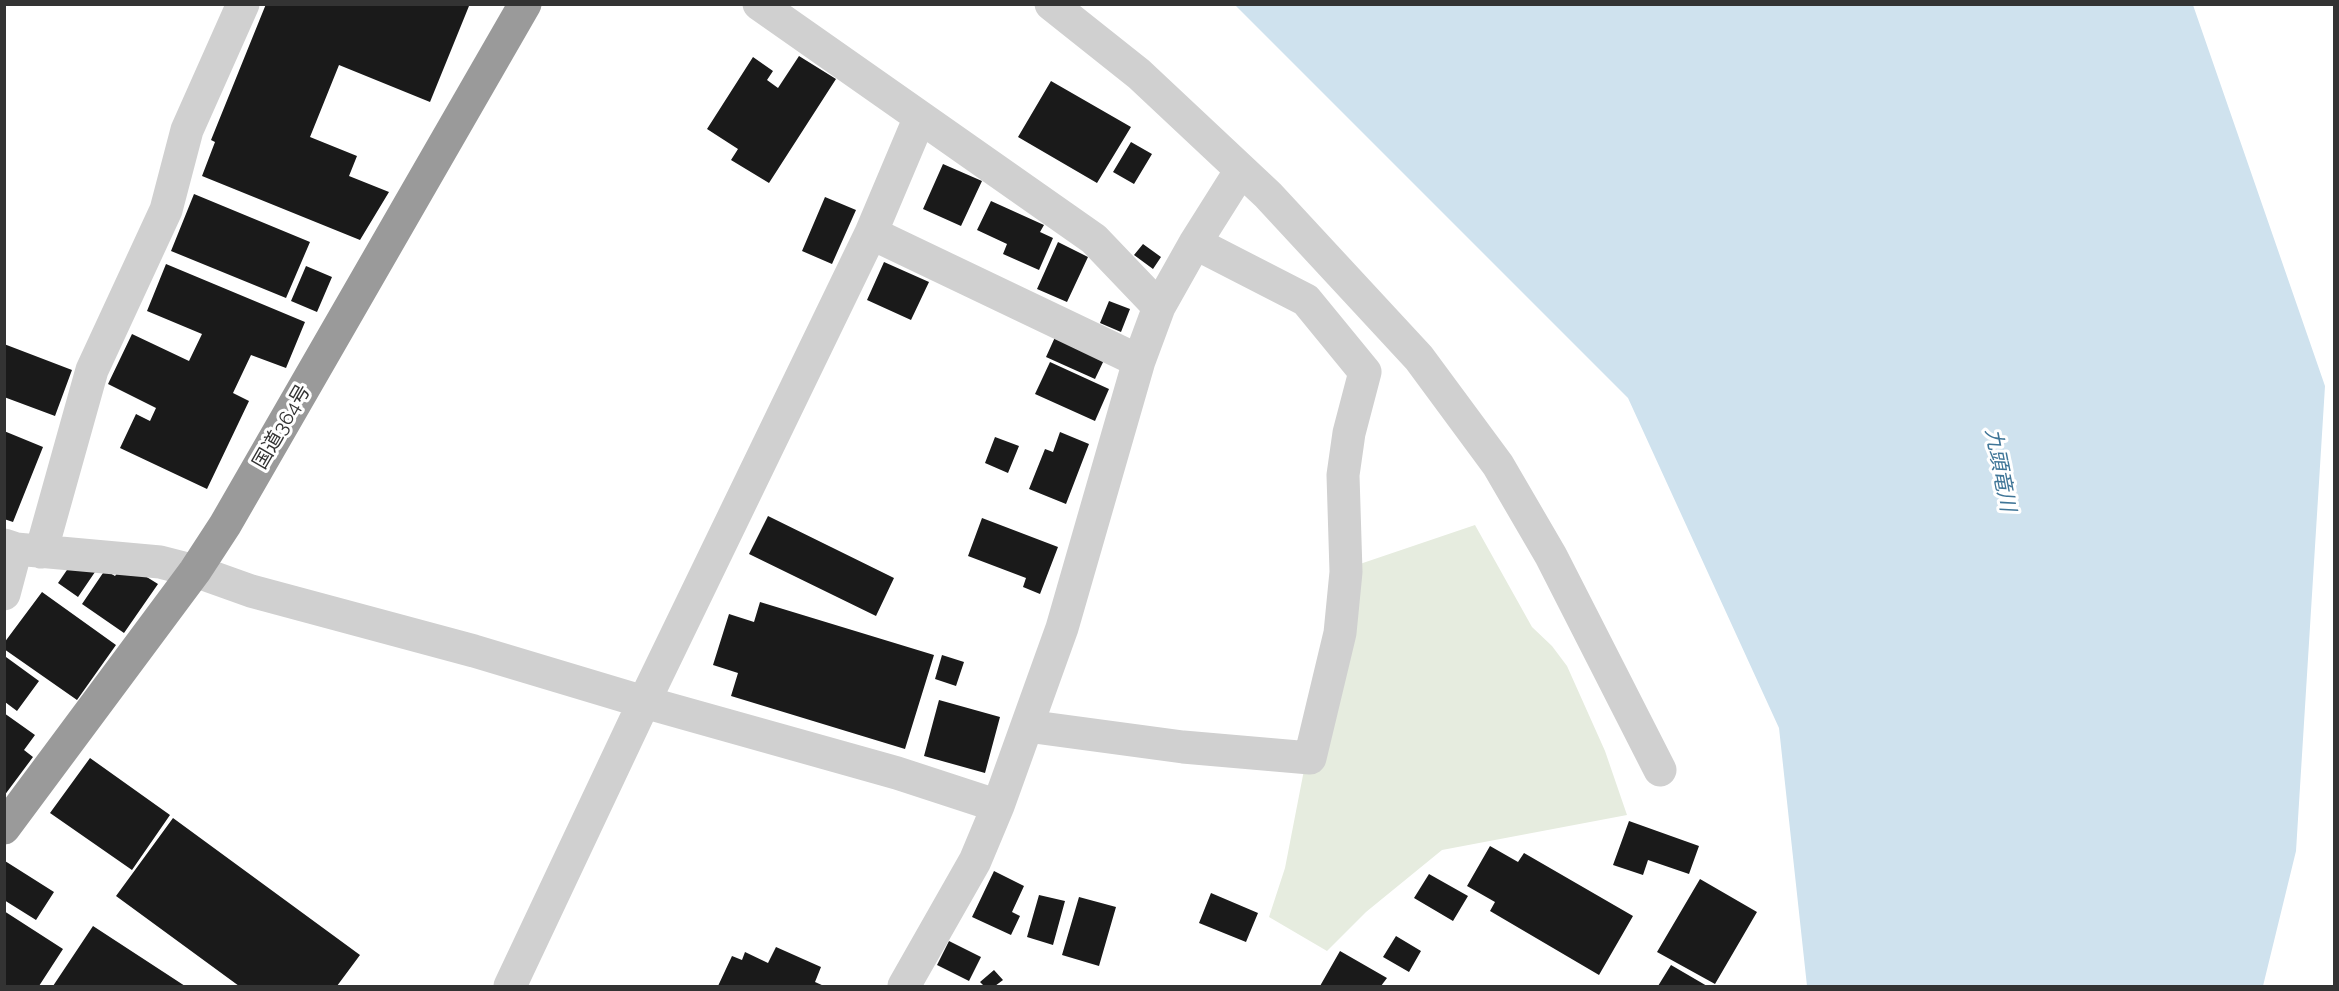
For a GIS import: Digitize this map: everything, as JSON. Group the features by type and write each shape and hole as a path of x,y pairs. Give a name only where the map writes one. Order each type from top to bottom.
{"highway":[{"name":"国道364号","path":"4,828 195,571 225,525 525,4"}],"street":[{"path":"4,594 92,370 166,210 187,130 243,4"},
{"path":"759,4 1094,239 1159,307"},
{"path":"1051,4 1139,74 1268,195 1419,358 1498,465 1551,556 1660,770"},
{"path":"510,987 644,702 871,233 920,117"},
{"path":"904,987 975,861 998,806 1062,628 1139,361 1159,307 1195,243 1241,170"},
{"path":"871,233 1139,361"},
{"path":"1027,726 1183,747 1310,758 1340,633 1346,572 1343,475 1349,433 1365,372 1306,300 1195,243"},
{"path":"21,549 160,562 195,571 251,591 474,651 644,702 897,773 998,806"}],"shaded area":[{"path":"1475,525 1532,627 1552,646 1567,666 1605,751 1627,815 1442,850 1366,912 1327,951 1269,917 1285,868 1304,770 1354,566"}],"water":[{"name":"九頭竜川","path":"1235,5 2193,5 2325,386 2296,851 2263,986 1807,986 1779,728 1628,398"}],"building":[{"path":"266,4 465,4 469,6 430,102 339,65 310,137 357,156 349,176 389,192 360,240 202,176 215,142 211,140"},
{"path":"799,56 836,79 769,183 731,160 738,149 707,129 753,57 773,71 767,80 778,88"},
{"path":"1051,81 1131,127 1097,183 1018,137"},
{"path":"1131,142 1152,154 1134,184 1113,172"},
{"path":"943,164 982,181 961,226 923,209"},
{"path":"194,194 310,242 286,298 171,251"},
{"path":"825,197 856,210 832,264 802,251"},
{"path":"991,201 1044,225 1040,232 1053,238 1039,270 1003,254 1007,244 977,230"},
{"path":"1058,242 1088,257 1067,302 1037,289"},
{"path":"1143,244 1161,257 1153,269 1134,255"},
{"path":"884,262 929,282 911,320 867,300"},
{"path":"166,264 305,322 286,368 251,355 233,393 249,401 207,489 120,448 136,414 150,421 156,408 108,384 132,334 189,361 202,334 147,311"},
{"path":"306,266 332,277 317,312 291,301"},
{"path":"1109,301 1130,309 1121,332 1100,323"},
{"path":"1056,335 1105,358 1095,379 1046,357"},
{"path":"4,344 72,370 55,416 4,397"},
{"path":"1050,362 1109,389 1095,421 1035,394"},
{"path":"4,431 43,447 13,522 4,519"},
{"path":"1060,432 1089,444 1066,504 1029,489 1045,449 1053,452"},
{"path":"995,437 1019,446 1008,473 985,463"},
{"path":"768,516 894,578 876,616 749,554"},
{"path":"982,518 1058,547 1040,594 1023,587 1026,578 968,556"},
{"path":"69,567 95,572 78,597 58,583"},
{"path":"122,567 137,571 158,584 124,633 82,604 105,570 115,576"},
{"path":"42,592 116,645 77,700 4,649 4,643"},
{"path":"760,602 934,655 905,749 731,696 738,673 713,665 729,614 754,622"},
{"path":"942,655 964,662 956,686 935,679"},
{"path":"6,657 39,681 17,711 5,702"},
{"path":"939,700 1000,717 985,773 924,756"},
{"path":"4,713 35,735 24,750 33,757 4,796"},
{"path":"90,758 170,815 132,870 50,813"},
{"path":"173,818 360,955 337,986 239,986 116,896"},
{"path":"1629,821 1699,846 1689,874 1648,860 1643,875 1613,865"},
{"path":"1490,846 1518,862 1524,853 1633,916 1599,975 1490,911 1495,902 1467,886"},
{"path":"5,861 54,892 36,920 4,900"},
{"path":"994,871 1024,886 1012,912 1020,916 1011,935 972,917"},
{"path":"1429,874 1468,896 1453,921 1414,898"},
{"path":"1700,879 1757,912 1715,984 1657,952"},
{"path":"1211,893 1258,913 1246,942 1199,923"},
{"path":"1039,895 1065,901 1053,945 1027,937"},
{"path":"1079,897 1116,907 1099,966 1062,955"},
{"path":"4,911 63,949 39,986 4,986"},
{"path":"93,926 185,986 53,986"},
{"path":"1396,936 1421,951 1409,972 1383,957"},
{"path":"949,941 981,957 969,981 937,965"},
{"path":"776,947 821,967 815,982 824,986 718,986 732,956 742,960 745,952 768,963"},
{"path":"1340,951 1387,978 1381,986 1320,986"},
{"path":"1671,965 1707,986 1658,986"},
{"path":"994,970 1003,980 995,986 984,986 980,982"}]}
